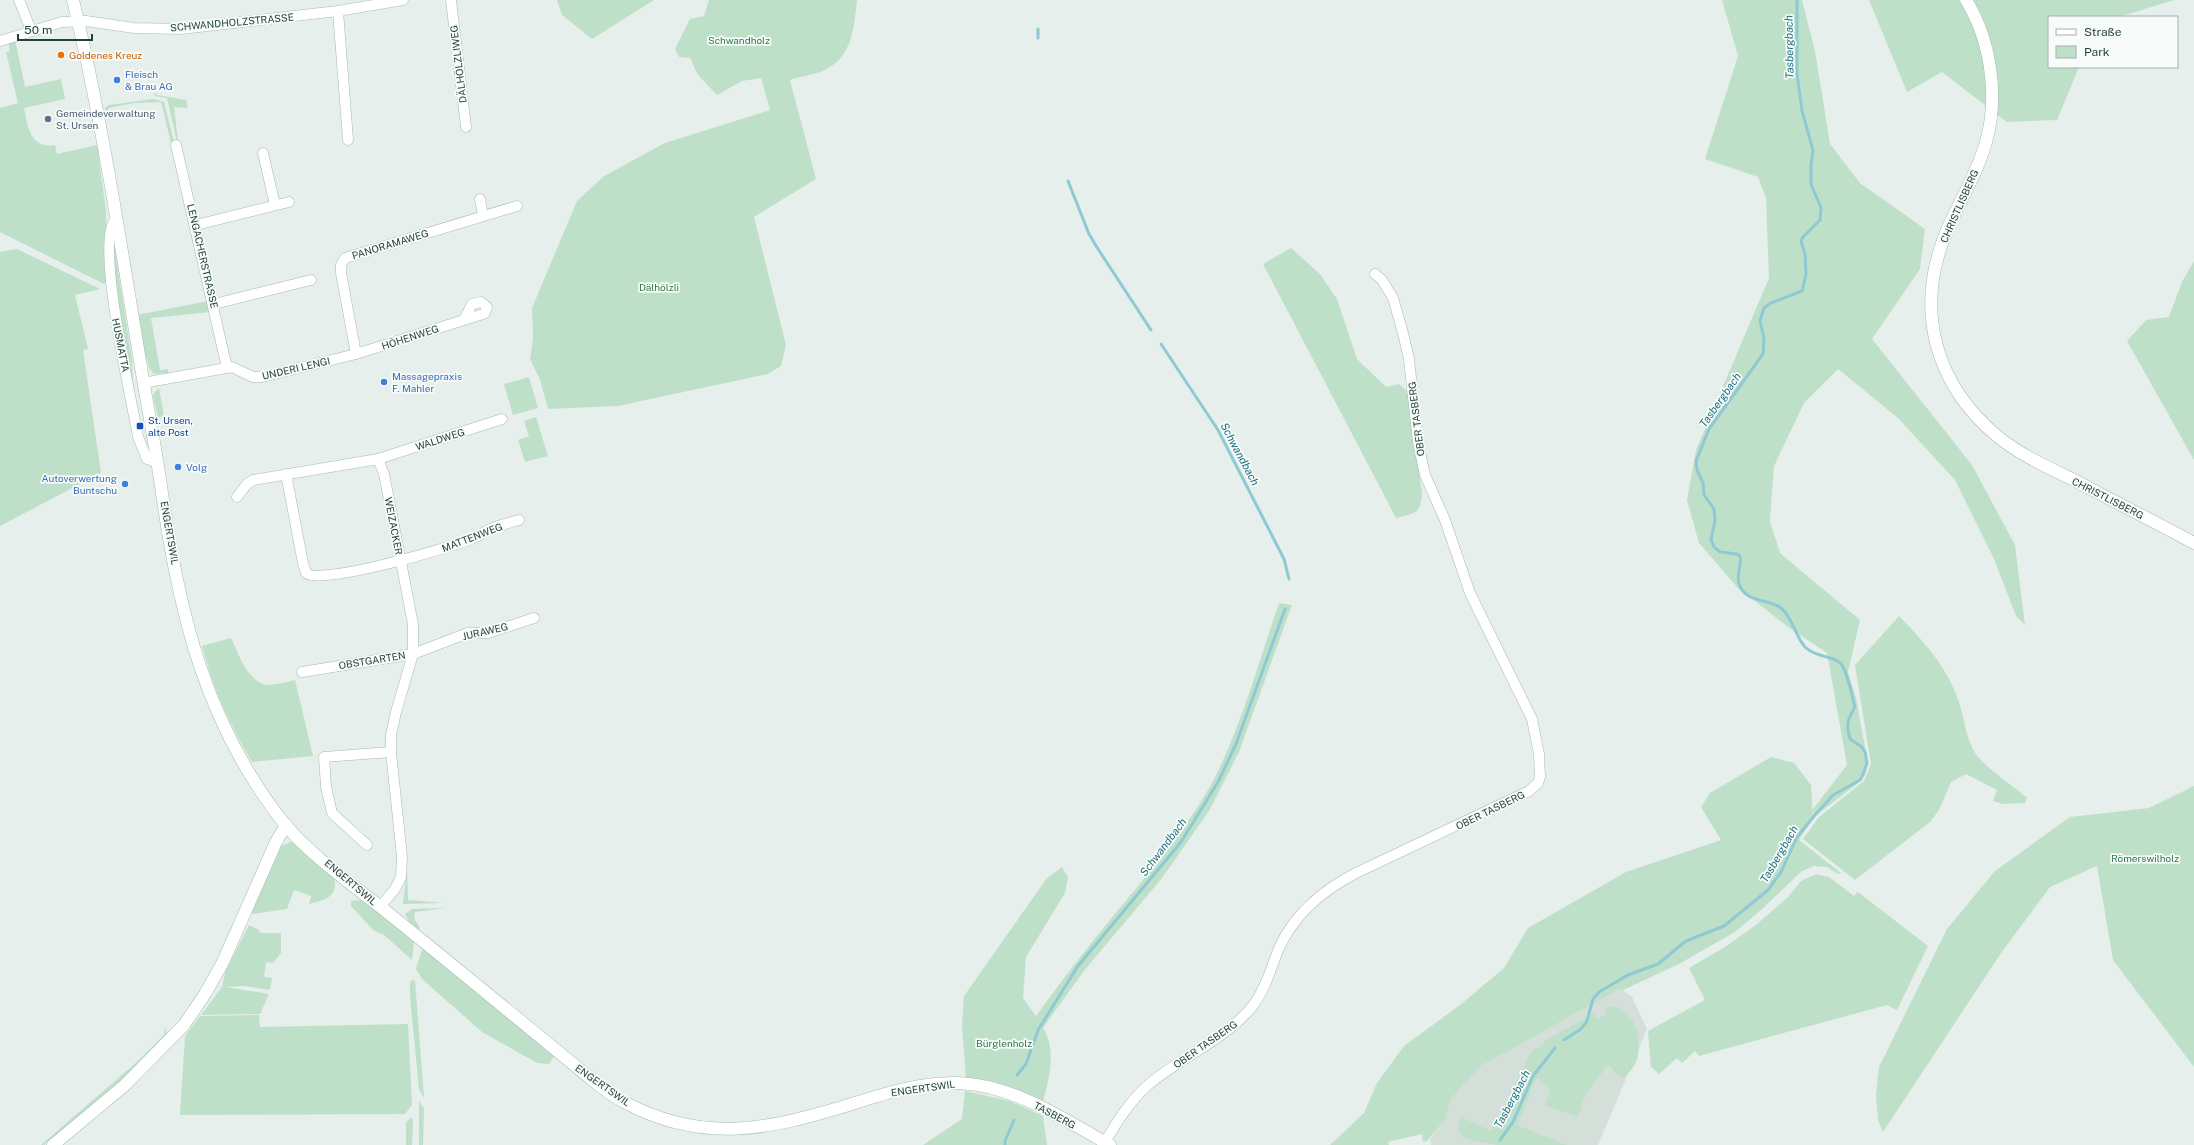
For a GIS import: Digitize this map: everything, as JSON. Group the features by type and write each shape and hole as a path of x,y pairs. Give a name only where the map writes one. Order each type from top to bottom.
{"main road":[{"name":"ENGERTSWIL","path":"73,0 92,81 156,462 188,631 205,683 226,732 255,782 286,825 306,845 595,1082 624,1102 652,1115 689,1127 728,1131 767,1128 804,1119 897,1090 957,1083 997,1089"},
{"name":"CHRISTLISBERG","path":"1966,0 1978,22 1986,50 1991,78 1992,108 1988,132 1982,153 1944,237 1934,274 1931,301 1932,325 1935,344 1943,367 1960,395 1978,418 2009,445 2194,542"},
{"path":"53,1145 125,1085 184,1025 205,994 223,962 276,842 286,825"},
{"name":"TASBERG","path":"997,1089 1042,1107 1108,1144"}],"street":[{"path":"19,0 31,30"},
{"name":"SCHWANDHOLZSTRASSE","path":"0,41 31,30 62,22 78,21 134,28 181,29 338,11 403,0"},
{"name":"DÄLHÖLZLIWEG","path":"451,0 466,127"},
{"path":"338,11 348,140"},
{"name":"LENGACHERSTRASSE","path":"176,145 196,225 227,368"},
{"path":"263,152 275,205"},
{"path":"480,199 483,216 517,206"},
{"path":"196,225 289,202"},
{"name":"PANORAMAWEG","path":"356,354 340,273 344,260 348,256 483,216"},
{"name":"HUSMATTA","path":"116,220 110,230 111,289 138,437 147,459 156,462"},
{"name":"OBER TASBERG","path":"1108,1144 1120,1117 1145,1088 1174,1066 1223,1033 1249,1010 1265,984 1286,934 1300,915 1314,900 1356,873 1529,791 1538,783 1540,777 1539,754 1529,713 1470,593 1446,520 1425,475 1418,442 1411,375 1403,333 1393,298 1382,280 1375,274"},
{"path":"214,304 311,280"},
{"name":"HÖHENWEG","path":"356,354 464,320"},
{"name":"UNDERI LENGI","path":"143,383 227,368 237,369 253,377 262,377 356,354"},
{"name":"WALDWEG","path":"378,459 502,419"},
{"path":"237,497 251,481 378,459"},
{"name":"WEIZACKER","path":"286,474 303,563 308,575 325,576 401,561 384,474 378,459"},
{"name":"MATTENWEG","path":"401,561 476,538 488,529 519,520"},
{"path":"401,561 413,624 414,654"},
{"name":"JURAWEG","path":"414,654 468,633 488,633 534,618"},
{"name":"OBSTGARTEN","path":"302,672 414,654 396,712 391,735 391,752 402,857 401,876 395,889 380,906"},
{"path":"367,844 332,813 326,787 324,757 391,752"}],"shaded area":[{"path":"1619,988 1632,997 1647,1029 1598,1145 1431,1145 1430,1139 1445,1120 1451,1099 1481,1066"}],"green space":[{"path":"557,0 654,0 592,39 562,15"},
{"name":"Dälhölzli","path":"709,0 857,0 853,30 847,49 841,57 825,70 790,80 816,179 754,217 786,345 781,366 768,374 618,406 548,409 540,380 530,359 533,339 532,308 577,201 604,176 665,143 770,110 761,78 742,81 717,95 698,75 690,58 679,57 675,49 690,19 704,16"},
{"path":"1722,0 1802,0 1815,51 1830,144 1860,183 1925,229 1920,269 1872,339 1972,465 2015,545 2025,625 2016,616 1994,559 1955,480 1898,418 1838,369 1804,403 1774,466 1770,521 1780,553 1860,620 1848,672 1856,698 1868,764 1862,780 1814,817 1813,809 1847,765 1827,653 1788,627 1737,587 1699,543 1687,500 1696,450 1769,278 1766,198 1758,177 1705,159 1738,56"},
{"path":"1869,0 2174,0 2122,16 2048,16 2048,68 2079,68 2057,120 2007,122 1942,72 1907,92"},
{"path":"15,40 25,87 61,79 65,99 24,108 29,129 35,140 40,144 55,145 57,154 97,145 106,211 107,281 104,284 0,232 0,108 18,103 6,52 10,51 8,42"},
{"path":"154,92 157,95 186,100 188,108 174,107 177,142 167,98 155,96"},
{"path":"154,99 164,102 174,142 171,143 161,102 134,103 109,108 105,115 105,108 109,105"},
{"path":"113,238 132,360 133,392 116,283"},
{"path":"1291,248 1320,274 1337,299 1357,359 1386,387 1399,384 1408,392 1422,493 1420,505 1416,512 1396,518 1263,264"},
{"path":"17,249 100,289 75,295 88,349 83,350 101,473 0,526 0,252"},
{"path":"2194,261 2194,460 2127,341 2146,320 2169,317 2182,282"},
{"path":"208,301 210,312 151,318 160,370 168,369 168,375 165,375 164,373 154,374 149,368 147,358 144,359 137,315"},
{"path":"529,377 538,408 513,415 504,384"},
{"path":"159,388 164,416 158,418 153,396"},
{"path":"536,417 548,456 525,462 518,440 529,436 524,421"},
{"name":"Bürglenholz","path":"1279,603 1292,605 1239,752 1209,811 1162,878 1083,972 1043,1028 1050,1045 1051,1055 1048,1083 1043,1102 966,1079 962,1026 964,996 1047,878 1062,867 1068,877 1065,893 1026,957 1023,998 1036,1016 1091,943 1179,835 1203,798 1224,758 1242,714"},
{"path":"1899,616 1925,644 1947,675 1958,699 1968,738 1975,753 1991,769 2027,798 2025,803 2003,804 1993,801 1997,790 1966,774 1951,782 1939,810 1930,822 1855,880 1803,839 1819,817 1864,781 1871,764 1855,665"},
{"path":"231,638 245,668 262,684 270,685 295,680 313,756 252,762 236,734 223,706 211,677 202,646"},
{"path":"1771,757 1794,763 1811,785 1813,818 1799,840 1841,873 1838,874 1827,867 1814,866 1802,871 1761,910 1735,932 1679,964 1621,991 1619,989 1481,1066 1451,1099 1445,1120 1427,1141 1423,1142 1422,1134 1388,1142 1389,1145 1330,1145 1364,1113 1377,1083 1404,1046 1460,1005 1504,968 1528,928 1626,872 1721,840 1701,807 1710,793"},
{"name":"Römerswilholz","path":"2194,786 2194,1067 2113,960 2097,866 2050,887 2001,953 1883,1132 1878,1120 1876,1095 1879,1067 1947,929 1995,871 2070,817 2149,808"},
{"path":"294,842 334,875 335,882 333,893 326,898 309,904 311,896 294,890 287,909 253,914 252,912 281,846"},
{"path":"407,870 408,900 445,903 403,904"},
{"path":"1816,874 1829,877 1854,896 1858,892 1928,946 1897,1010 1887,1005 1699,1056 1695,1051 1682,1063 1677,1058 1659,1074 1651,1067 1648,1031 1705,1000 1689,968 1725,947 1756,925 1788,897 1801,881"},
{"path":"359,900 365,902 414,942 412,960 384,935 373,930 351,906 351,901"},
{"path":"446,908 415,912 414,918 420,928 418,931 411,925 405,914 412,909"},
{"path":"249,925 259,930 260,933 281,933 281,953 273,963 266,962 264,977 272,978 270,990 244,986 225,987 269,994 260,1014 201,1015 222,987 226,970"},
{"path":"426,949 554,1056 549,1064 537,1063 482,1032 422,979 416,969 422,950"},
{"path":"413,980 415,981 424,1098 419,1089 410,996 410,982"},
{"path":"1610,1006 1619,1008 1626,1012 1635,1027 1639,1045 1636,1062 1632,1069 1622,1079 1608,1065 1585,1095 1578,1117 1545,1105 1550,1091 1537,1077 1517,1125 1567,1145 1497,1145 1467,1139 1460,1134 1458,1129 1461,1117 1491,1131 1532,1051 1543,1045 1543,1042 1593,1013 1597,1019 1606,1015 1604,1009"},
{"path":"259,1015 260,1027 408,1024 412,1105 405,1114 180,1115 185,1036 200,1016"},
{"path":"165,1027 168,1036 140,1064 44,1145 41,1145 139,1060 164,1035"},
{"path":"965,1091 1010,1101 1043,1116 1047,1145 923,1145 962,1119"},
{"path":"419,1101 424,1109 423,1145 419,1145"},
{"path":"411,1118 413,1119 412,1145 406,1145 406,1122"}],"waterway":[{"name":"Tasbergbach","path":"1564,1040 1581,1029 1587,1021 1593,999 1599,992 1628,975 1658,964 1686,941 1724,926 1768,890 1781,872 1797,837 1833,795 1860,780 1867,763 1865,752 1862,747 1850,739 1848,723 1855,707 1847,676 1842,665 1835,660 1813,653 1805,647 1785,612 1781,608 1747,595 1742,590 1738,581 1740,556 1737,554 1720,552 1714,547 1711,539 1715,521 1714,509 1704,495 1703,483 1697,470 1696,461 1709,429 1763,354 1764,338 1760,321 1764,308 1771,303 1802,291 1806,274 1805,254 1801,241 1803,237 1820,220 1821,208 1811,184 1813,150 1802,111 1797,74 1797,0"},
{"name":"Schwandbach","path":"1038,29 1038,38"},
{"name":"Schwandbach","path":"1068,181 1089,234 1151,330"},
{"name":"Schwandbach","path":"1161,344 1218,430 1284,559 1289,579"},
{"name":"Schwandbach","path":"1017,1075 1026,1064 1038,1030 1078,966 1181,842 1218,782 1236,744 1285,609"},
{"name":"Tasbergbach","path":"1500,1140 1513,1122 1533,1076 1555,1048"},
{"name":"Schwandbach","path":"1005,1145 1005,1141 1014,1120"}],"place":[{"name":"Goldenes Kreuz","path":"61,55"},
{"name":"Fleisch & Brau AG","path":"117,80"},
{"name":"Gemeindeverwaltung St. Ursen","path":"48,119"},
{"name":"Massagepraxis F. Mahler","path":"384,382"},
{"name":"St. Ursen, alte Post","path":"140,426"},
{"name":"Volg","path":"178,467"},
{"name":"Autoverwertung Buntschu","path":"125,484"}],"park label":[{"name":"Schwandholz","path":"739,40"}]}
